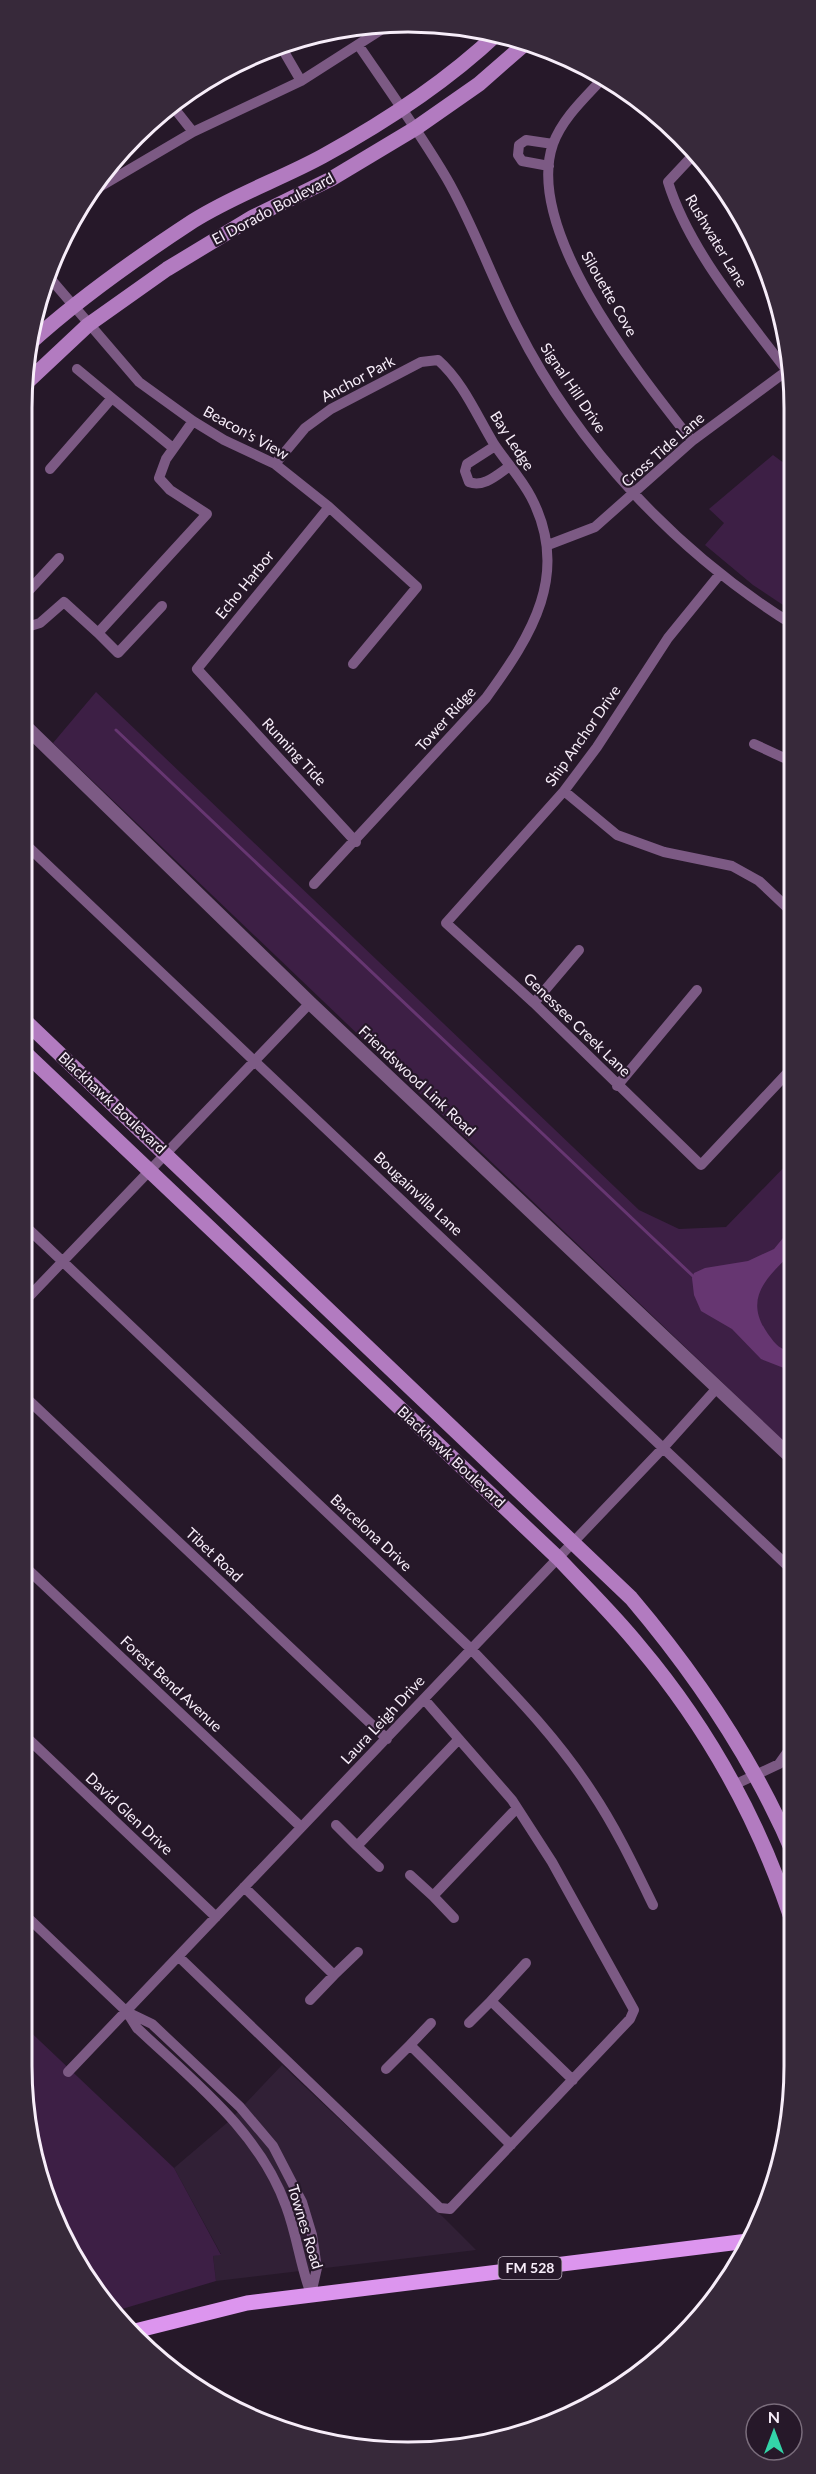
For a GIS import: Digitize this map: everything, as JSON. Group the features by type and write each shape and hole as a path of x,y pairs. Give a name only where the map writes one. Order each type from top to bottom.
{"main road":[{"name":"El Dorado Boulevard","path":"39,335 73,305 194,220 323,156 403,110 465,64 490,41"},
{"name":"El Dorado Boulevard","path":"33,377 88,325 167,269 253,217 331,178 416,128 479,84 520,48"},
{"path":"243,196 253,217"},
{"name":"Blackhawk Boulevard","path":"32,1027 631,1598 677,1652 720,1714 756,1776 784,1832"},
{"path":"44,1071 60,1054"},
{"name":"Blackhawk Boulevard","path":"32,1060 558,1558 658,1669 683,1702 736,1784 784,1895"},
{"path":"275,1290 291,1273"},
{"path":"370,1380 386,1364"},
{"name":"FM 528","path":"140,2330 226,2307 311,2294 741,2242"}],"street":[{"path":"106,184 193,132 301,81 378,33"},
{"name":"Signal Hill Drive","path":"359,46 416,128 451,185 517,329 544,374 598,451 634,494 720,574 784,618"},
{"path":"284,52 301,81"},
{"name":"Silouette Cove","path":"598,83 571,112 554,144 549,166 555,221 570,258 607,324 646,382 692,441"},
{"path":"176,111 193,132"},
{"path":"549,166 522,161 518,155 519,145 526,140 554,144"},
{"name":"Rushwater Lane","path":"690,159 668,182 673,199 711,268 781,359"},
{"name":"Beacon's View","path":"53,282 139,382 224,440 275,464 329,507 417,587 353,664"},
{"name":"Bay Ledge","path":"438,360 451,371 495,446 530,495 548,545"},
{"name":"Anchor Park","path":"275,464 305,428 331,409 421,362 438,360"},
{"path":"77,369 173,448"},
{"name":"Cross Tide Lane","path":"548,545 595,527 692,441 783,374"},
{"path":"50,469 112,398"},
{"path":"98,633 207,514 170,490 159,478 173,448 193,421"},
{"path":"495,446 466,464 465,471 470,482 476,485 486,482 510,466"},
{"name":"Echo Harbor","path":"210,682 197,669 329,507"},
{"name":"Tower Ridge","path":"314,884 356,842 486,698 502,675 544,600 549,574 548,545"},
{"path":"32,587 59,558"},
{"name":"Ship Anchor Drive","path":"461,907 564,791 597,747 668,638 720,574"},
{"path":"32,625 40,623 64,602 118,653 162,606"},
{"name":"Running Tide","path":"210,682 356,842"},
{"name":"Friendswood Link Road","path":"32,733 310,1003 784,1451"},
{"path":"754,744 784,758"},
{"path":"564,791 617,835 664,852 732,866 759,880 784,904"},
{"name":"Bougainvilla Lane","path":"32,850 784,1562"},
{"name":"Genessee Creek Lane","path":"461,907 446,923 534,1003 701,1165 784,1077"},
{"path":"534,1003 579,951"},
{"path":"617,1086 697,990"},
{"path":"32,1293 152,1171 310,1003"},
{"name":"Barcelona Drive","path":"32,1232 471,1648 537,1719 591,1790 620,1837 653,1905"},
{"name":"Laura Leigh Drive","path":"68,2072 387,1739 717,1388"},
{"name":"Tibet Road","path":"32,1403 387,1739"},
{"name":"Forest Bend Avenue","path":"32,1573 301,1827"},
{"path":"178,1957 440,2208 450,2209 573,2080 630,2019 634,2010 552,1863 517,1808 424,1699"},
{"path":"357,1846 459,1739"},
{"name":"David Glen Drive","path":"32,1742 216,1917"},
{"path":"736,1784 779,1764 784,1757"},
{"path":"433,1896 517,1808"},
{"path":"336,1826 379,1867"},
{"path":"410,1875 454,1917"},
{"path":"244,1887 334,1975"},
{"name":"Townes Road","path":"32,1921 127,2012 137,2028 225,2111 259,2152 286,2205 302,2269 311,2294"},
{"path":"310,2000 358,1952"},
{"path":"469,2023 526,1963"},
{"path":"491,2001 573,2080"},
{"name":"Townes Road","path":"127,2012 152,2024 240,2107 273,2146 302,2202 312,2235 317,2268 311,2294"},
{"path":"386,2069 431,2023"},
{"path":"410,2045 511,2145"}],"shaded area":[{"path":"773,455 784,463 784,606 753,585 705,545 724,523 709,509"},
{"path":"96,692 639,1210 679,1229 726,1227 784,1167 784,1441 53,743"},
{"path":"784,1235 784,1261 761,1290 758,1310 768,1334 784,1349 784,1368 761,1359 732,1329 701,1311 694,1295 692,1278 694,1273 705,1268 748,1261 774,1249"},
{"path":"32,2033 174,2168 221,2255 213,2256 216,2281 121,2309 109,2295 70,2233 51,2187 39,2139 32,2091"},
{"path":"282,2065 476,2250 216,2281 213,2256 221,2254 174,2168 228,2122"}],"waterway":[{"path":"116,730 694,1277"}]}
